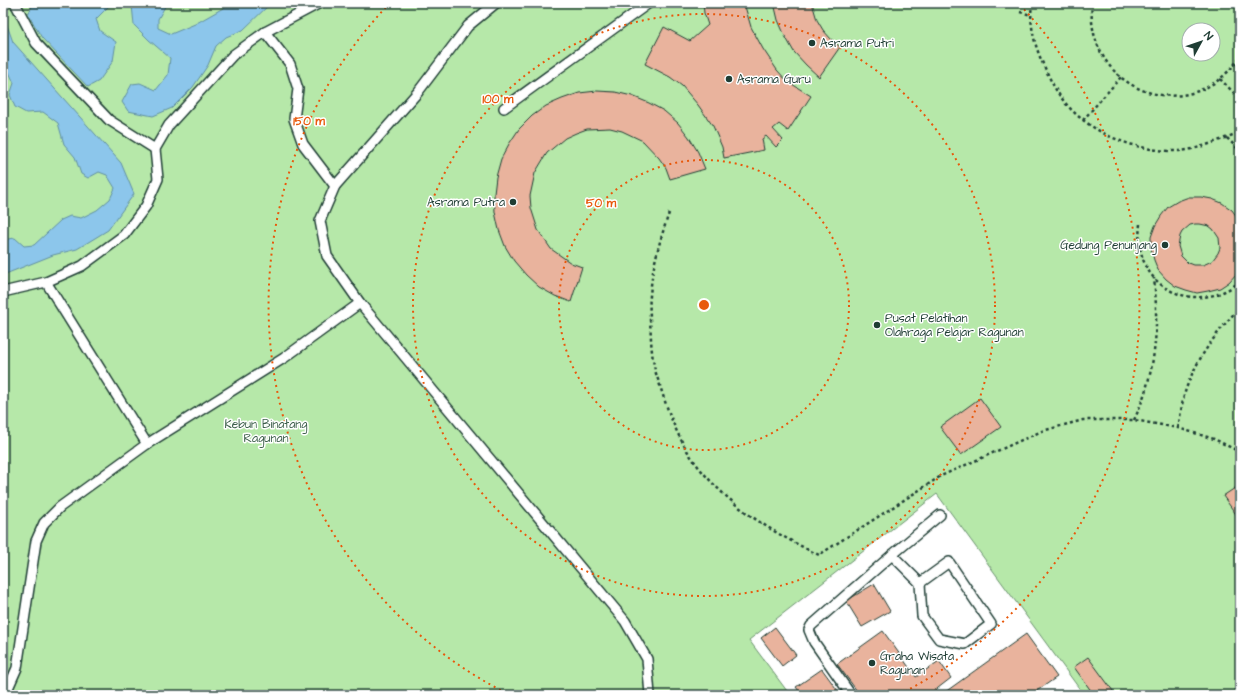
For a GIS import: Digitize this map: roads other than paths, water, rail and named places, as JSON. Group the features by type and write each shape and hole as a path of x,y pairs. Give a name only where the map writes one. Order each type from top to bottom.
{"lane":[{"path":"15,3 36,43 110,120 155,149"},
{"path":"3,292 46,282 82,266 124,235 146,206 158,179 155,149 169,125 233,55 265,32 320,3"},
{"path":"496,3 468,26 418,92 335,186 320,221 327,256 360,303 625,621 647,659 650,695"},
{"path":"504,108 649,3"},
{"path":"265,32 290,64 298,89 294,119 303,144 335,186"},
{"path":"46,282 147,444"},
{"path":"5,695 17,668 36,541 44,523 60,507 147,444 284,358 360,303"},
{"path":"851,695 814,642 808,630 810,626 940,515"},
{"path":"892,555 920,583 922,616 939,639 965,644 991,624 949,562 920,583"}],"water":[{"path":"34,3 112,3 96,19 100,31 116,42 113,61 99,81 88,87 42,38 28,14"},
{"path":"130,3 167,3 158,19 158,28 171,34 195,24 232,3 271,3 243,30 226,37 216,46 208,65 193,87 172,108 153,116 128,111 122,102 132,84 140,83 156,90 168,75 170,58 134,25 132,5"},
{"path":"3,14 13,42 121,163 134,194 108,230 77,249 53,255 3,275 3,242 8,239 15,238 24,246 34,245 61,220 70,216 81,218 97,210 110,199 115,188 107,175 99,172 88,178 81,174 75,157 64,144 58,123 43,112 26,113 15,107 10,95 14,83 9,72 3,68"}],"place":[{"name":"Asrama Putri","path":"812,43"},
{"name":"Asrama Guru","path":"729,79"},
{"name":"Asrama Putra","path":"513,202"},
{"name":"Gedung Penunjang","path":"1165,245"},
{"name":"Pusat Pelatihan Olahraga Pelajar Ragunan","path":"877,325"},
{"name":"Graha Wisata Ragunan","path":"872,663"}],"park label":[{"name":"Kebun Binatang Ragunan","path":"266,431"}]}
